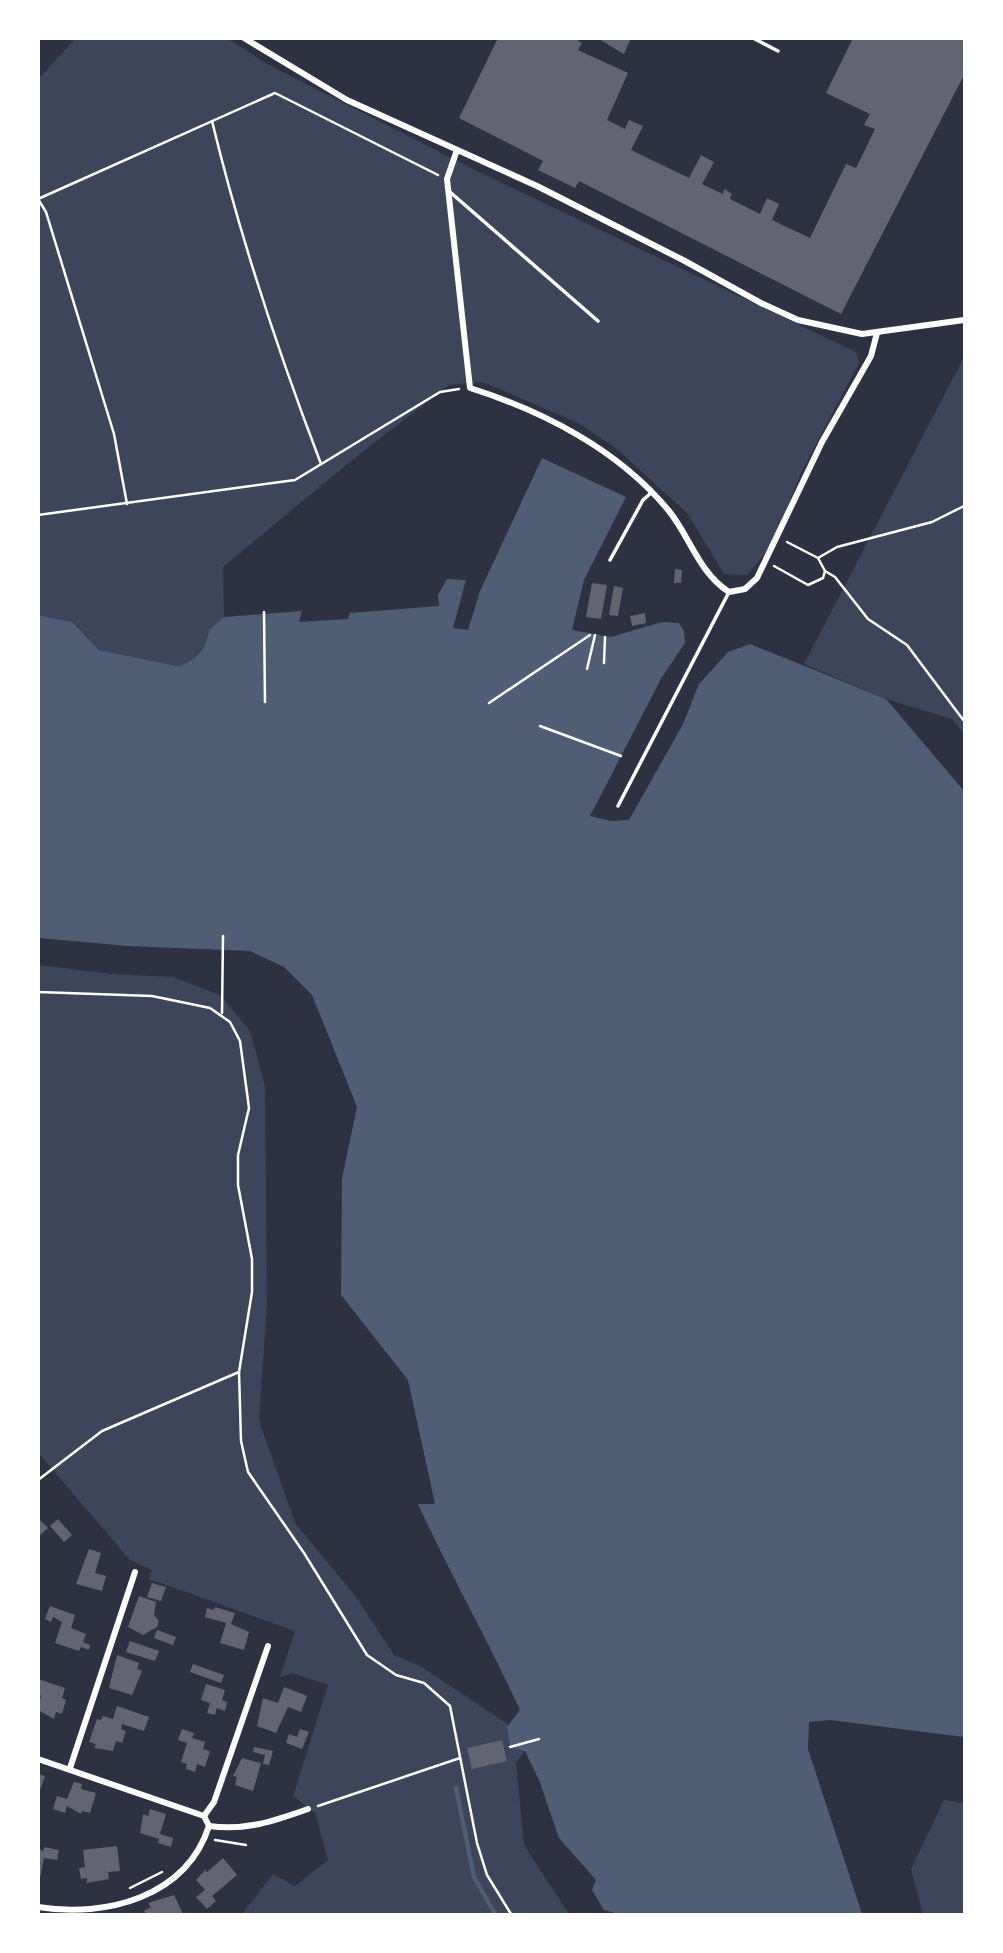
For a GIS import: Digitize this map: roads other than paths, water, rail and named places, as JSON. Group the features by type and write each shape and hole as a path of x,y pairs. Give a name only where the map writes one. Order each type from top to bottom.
{"street":[{"path":"244,38 347,100 537,186 798,320 840,331 877,333 964,320"},
{"path":"457,150 447,179 470,388 510,401 550,419 629,470 670,513 714,583 729,592 744,589 757,578 822,442 872,356 877,333"},
{"path":"70,1768 135,1572"},
{"path":"204,1816 214,1802 268,1646"},
{"path":"38,1759 204,1816 209,1826 198,1854 186,1870 151,1892 110,1908 88,1911 38,1907"},
{"path":"209,1826 259,1829 308,1809"}],"lane":[{"path":"753,38 778,51"},
{"path":"449,190 598,321"},
{"path":"610,560 643,500 652,492"},
{"path":"618,806 729,592"}],"waterway":[{"path":"456,1788 474,1877 495,1914"}]}
